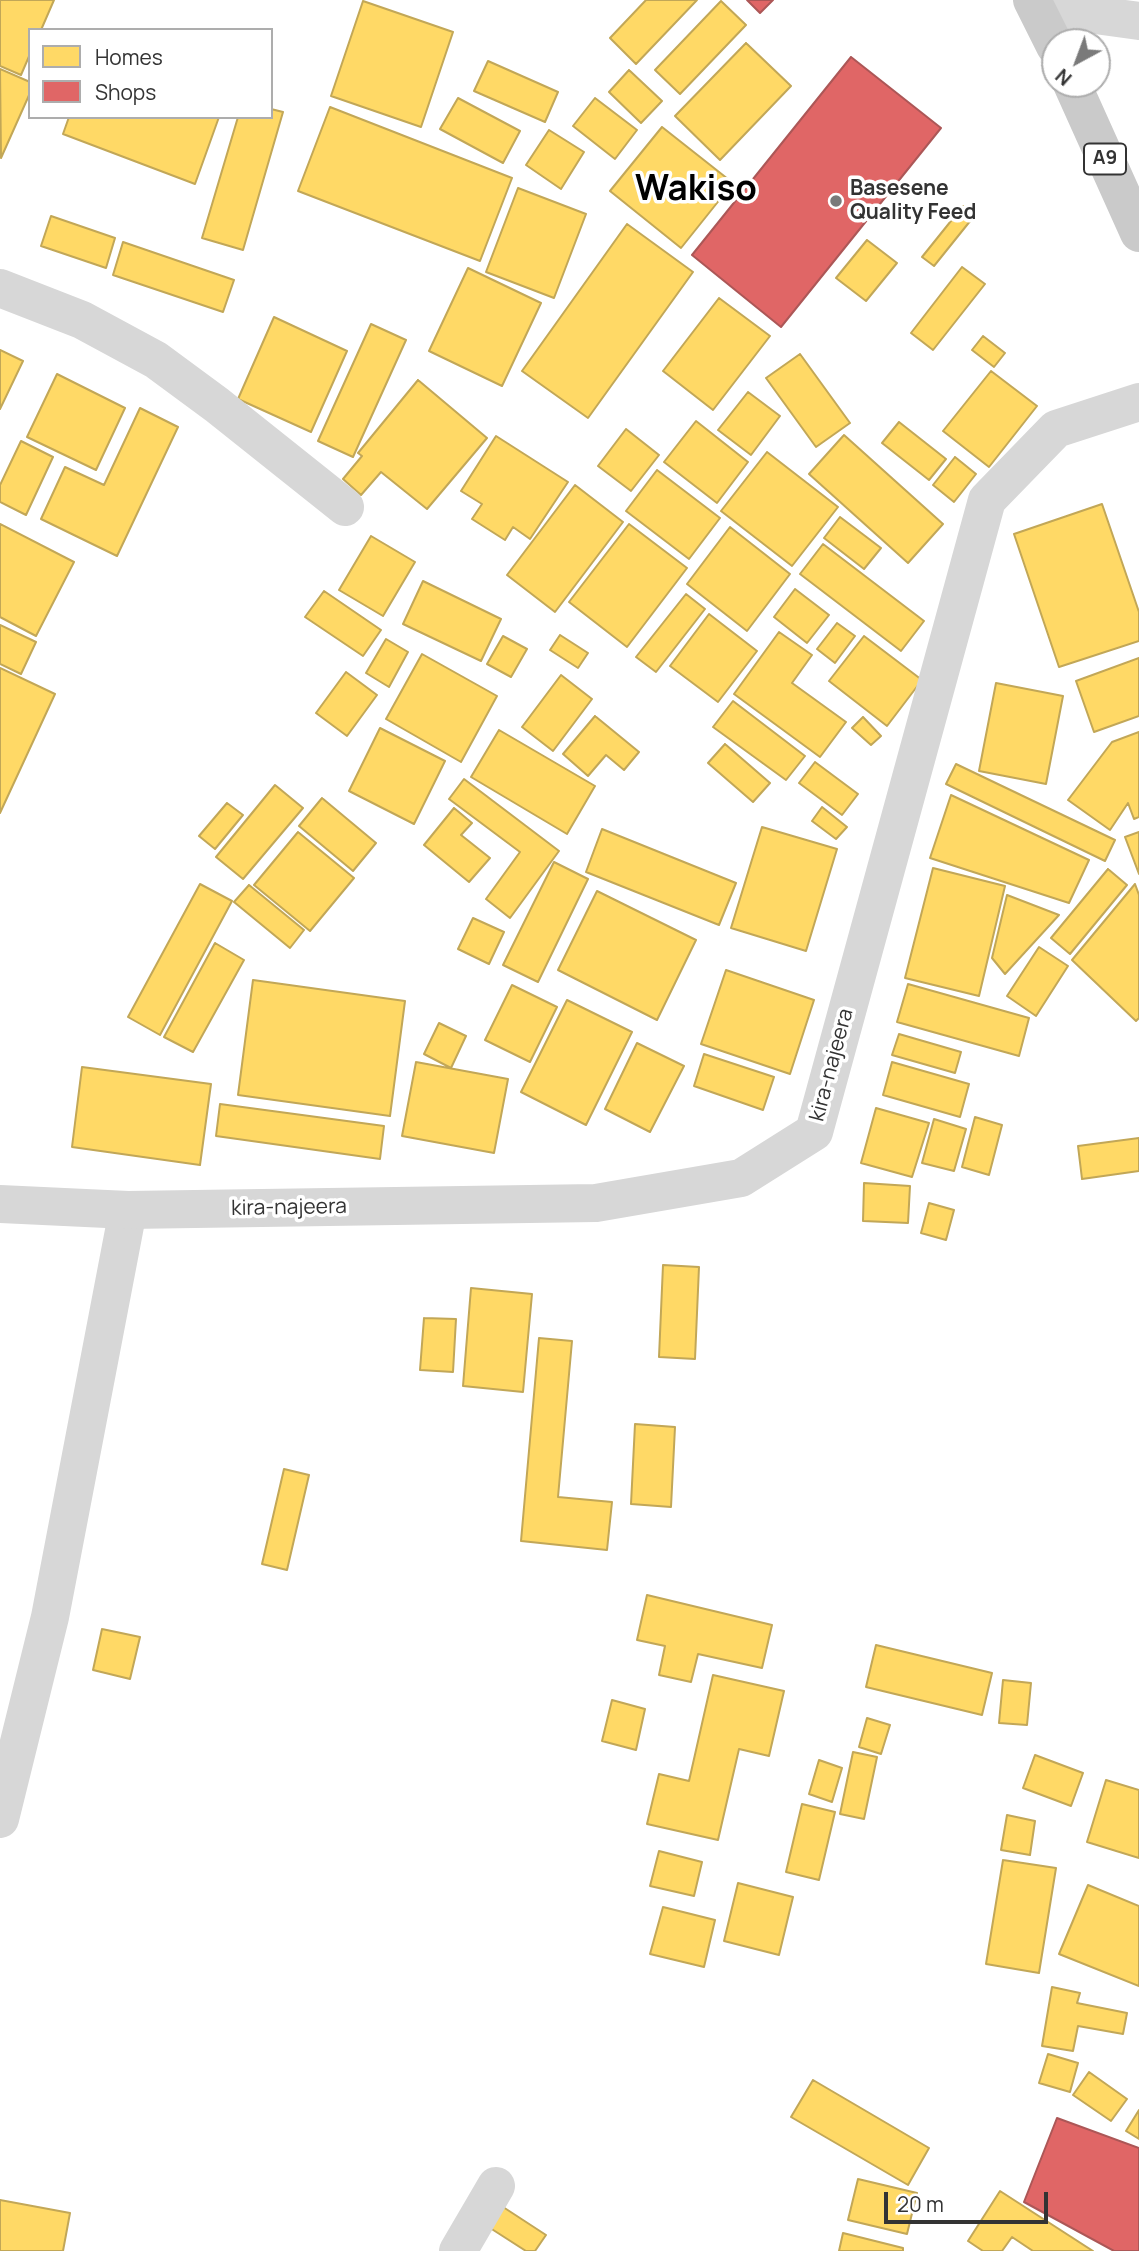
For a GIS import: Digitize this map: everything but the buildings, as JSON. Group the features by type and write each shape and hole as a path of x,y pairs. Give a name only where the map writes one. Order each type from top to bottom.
{"main road":[{"path":"1035,4 1046,28"},
{"name":"A9","path":"1078,98 1139,233"}],"street":[{"path":"1035,4 1139,21"},
{"path":"0,288 82,320 156,360 345,507"},
{"name":"kira-najeera","path":"0,1204 128,1210 596,1203 741,1178 814,1132 987,500 1056,429 1139,402"},
{"path":"0,1819 50,1617 128,1210"},
{"path":"458,2251 496,2186"}],"place":[{"name":"Basesene Quality Feed","path":"836,201"}],"district":[{"name":"Wakiso","path":"696,190"}]}
